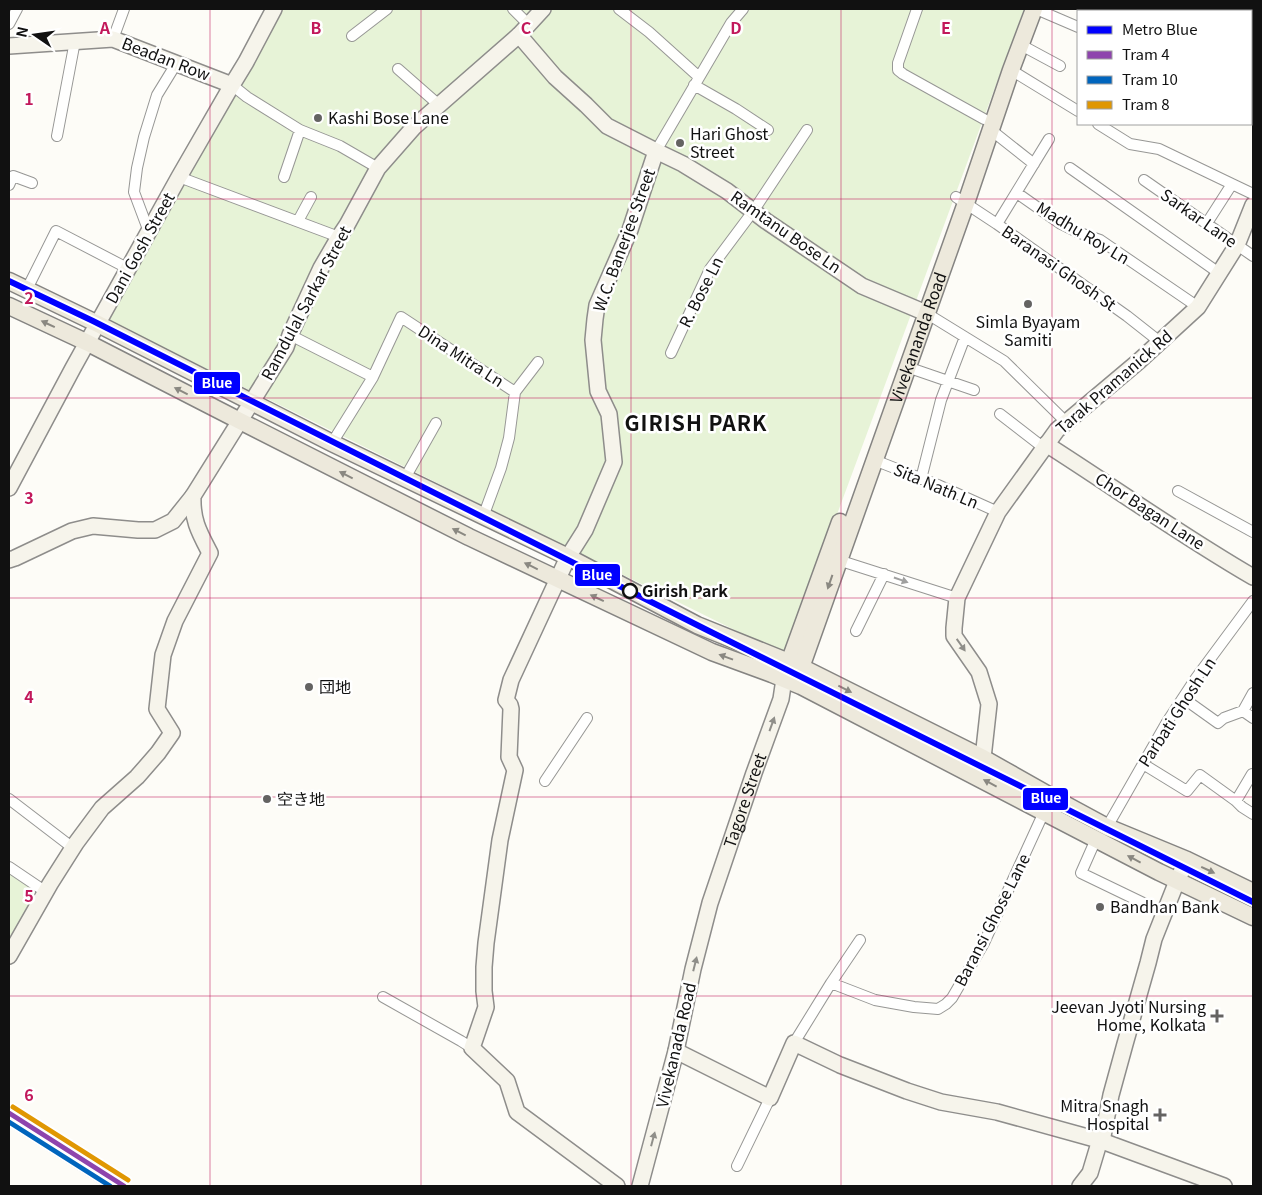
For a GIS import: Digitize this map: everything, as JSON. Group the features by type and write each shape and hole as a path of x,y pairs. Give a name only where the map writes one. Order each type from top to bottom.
{"main road":[{"name":"Vivekananda Road","path":"795,664 827,555 922,311 987,124 1022,9"},
{"name":"Vivekananda Road","path":"987,124 1035,9"},
{"path":"9,281 253,401 332,443 568,557 698,625 795,664 983,758 1068,806 1102,833 1177,881 1253,917"},
{"path":"9,306 88,342 469,537 712,652 789,681 1044,812 1187,860 1253,892"},
{"name":"Vivekananda Road","path":"795,664 838,560 874,460 907,367 922,311"},
{"name":"Tagore Street","path":"789,681 795,664"}],"street":[{"path":"9,24 17,9"},
{"path":"113,39 124,9"},
{"name":"Dani Gosh Street","path":"9,488 128,269 246,62 274,9"},
{"path":"352,36 387,9"},
{"path":"513,9 524,30"},
{"name":"Ramdulal Sarkar Street","path":"9,560 72,531 93,526 155,530 172,521 193,496 286,347 321,268 348,225 378,168 414,127 524,30 543,9"},
{"path":"619,9 649,32 696,81 768,130"},
{"path":"656,151 731,23 743,9"},
{"path":"917,9 898,63 898,70 987,124 1034,164"},
{"path":"1035,9 1077,26"},
{"name":"W.C. Banerjee Street","path":"472,1048 486,1007 484,983 486,943 500,840 515,770 509,757 511,708 506,700 511,680 568,557 586,530 614,462 609,414 598,391 593,340 597,305 630,230 656,151 608,126 555,77 524,30"},
{"name":"Beadan Row","path":"9,46 113,39 232,84"},
{"path":"57,136 75,41"},
{"path":"1021,45 1060,66"},
{"path":"149,232 134,192 137,168 157,95 176,64"},
{"path":"398,68 439,105"},
{"path":"1011,70 1077,110"},
{"path":"232,84 247,97 300,130 340,146 378,168"},
{"path":"1104,125 1130,144 1159,149 1253,194"},
{"path":"284,177 300,130"},
{"name":"R. Bose Ln","path":"671,352 710,269 754,210 807,130"},
{"path":"998,224 1049,139"},
{"name":"Ramtanu Bose Ln","path":"656,151 727,191 766,221 862,286 922,311"},
{"path":"1070,168 1219,273"},
{"path":"9,185 13,176 32,183"},
{"path":"179,177 339,237"},
{"name":"Sarkar Lane","path":"1144,180 1253,256"},
{"path":"1206,223 1232,184"},
{"name":"Madhu Roy Ln","path":"1017,193 1061,224 1100,240 1198,307"},
{"path":"298,221 311,197"},
{"name":"Baranasi Ghosh St","path":"960,200 998,224 1127,316 1160,342"},
{"name":"Tarak Pramanick Rd","path":"983,758 989,704 979,672 954,636 957,598 998,512 1057,430 1139,361 1198,307 1237,245 1253,205"},
{"path":"27,289 56,232 128,269"},
{"path":"922,311 1004,361 1066,422"},
{"name":"Dina Mitra Ln","path":"373,377 401,317 515,392 538,362"},
{"path":"290,335 373,377 332,443"},
{"path":"921,479 941,400 965,337"},
{"path":"907,367 974,390"},
{"path":"483,517 501,468 509,438 515,392"},
{"path":"1000,414 1045,446"},
{"path":"405,478 436,423"},
{"name":"Chor Bagan Lane","path":"1045,446 1253,577"},
{"name":"Sita Nath Ln","path":"874,460 998,512"},
{"path":"1178,491 1253,532"},
{"path":"9,956 73,848 102,808 138,777 172,733 156,709 163,656 175,621 210,552 199,533 192,511 193,496"},
{"path":"838,560 957,598"},
{"path":"856,631 884,574"},
{"name":"Parbati Ghosh Ln","path":"1164,913 1081,873 1166,722 1253,601"},
{"name":"Tagore Street","path":"710,903 754,774 789,681"},
{"path":"1183,698 1218,723 1224,718 1243,711 1253,693"},
{"path":"1243,711 1253,718"},
{"path":"545,782 587,718"},
{"path":"1143,764 1187,791 1200,775 1253,814"},
{"path":"1236,800 1253,774"},
{"path":"9,799 73,848"},
{"name":"Baransi Ghose Lane","path":"831,983 875,1000 914,1007 938,1008 946,1004 952,998 984,943 1044,812"},
{"path":"1080,1186 1090,1173 1099,1143 1102,1141 1124,1044 1154,938 1187,860"},
{"path":"9,867 46,892"},
{"name":"Vivekanada Road","path":"640,1186 676,1051 693,969 710,903"},
{"path":"736,1166 770,1098 794,1043 860,940"},
{"path":"383,997 472,1048 507,1081 517,1112 616,1186"},
{"path":"794,1043 840,1065 907,1091 941,1102 997,1112 1102,1141 1224,1186"},
{"path":"676,1051 770,1098"},
{"path":"9,1116 119,1186"}],"green space":[{"path":"283,9 1024,9 785,655 108,320"},
{"path":"9,865 40,886 9,939"}],"metro line":[{"name":"Blue","path":"9,281 93,321 1253,902"}],"tram line":[{"name":"8","path":"13,1107 128,1180"},
{"name":"4","path":"9,1113 124,1186"},
{"name":"10","path":"9,1122 110,1186"}],"place":[{"name":"Kashi Bose Lane","path":"318,118"},
{"name":"Hari Ghost Street","path":"680,143"},
{"name":"Simla Byayam Samiti","path":"1028,304"},
{"name":"Girish Park","path":"630,591"},
{"name":"団地","path":"309,687"},
{"name":"空き地","path":"267,799"},
{"name":"Bandhan Bank","path":"1100,907"},
{"name":"Jeevan Jyoti Nursing Home, Kolkata","path":"1217,1016"},
{"name":"Mitra Snagh Hospital","path":"1160,1115"}],"district":[{"name":"GIRISH PARK","path":"696,424"}]}
